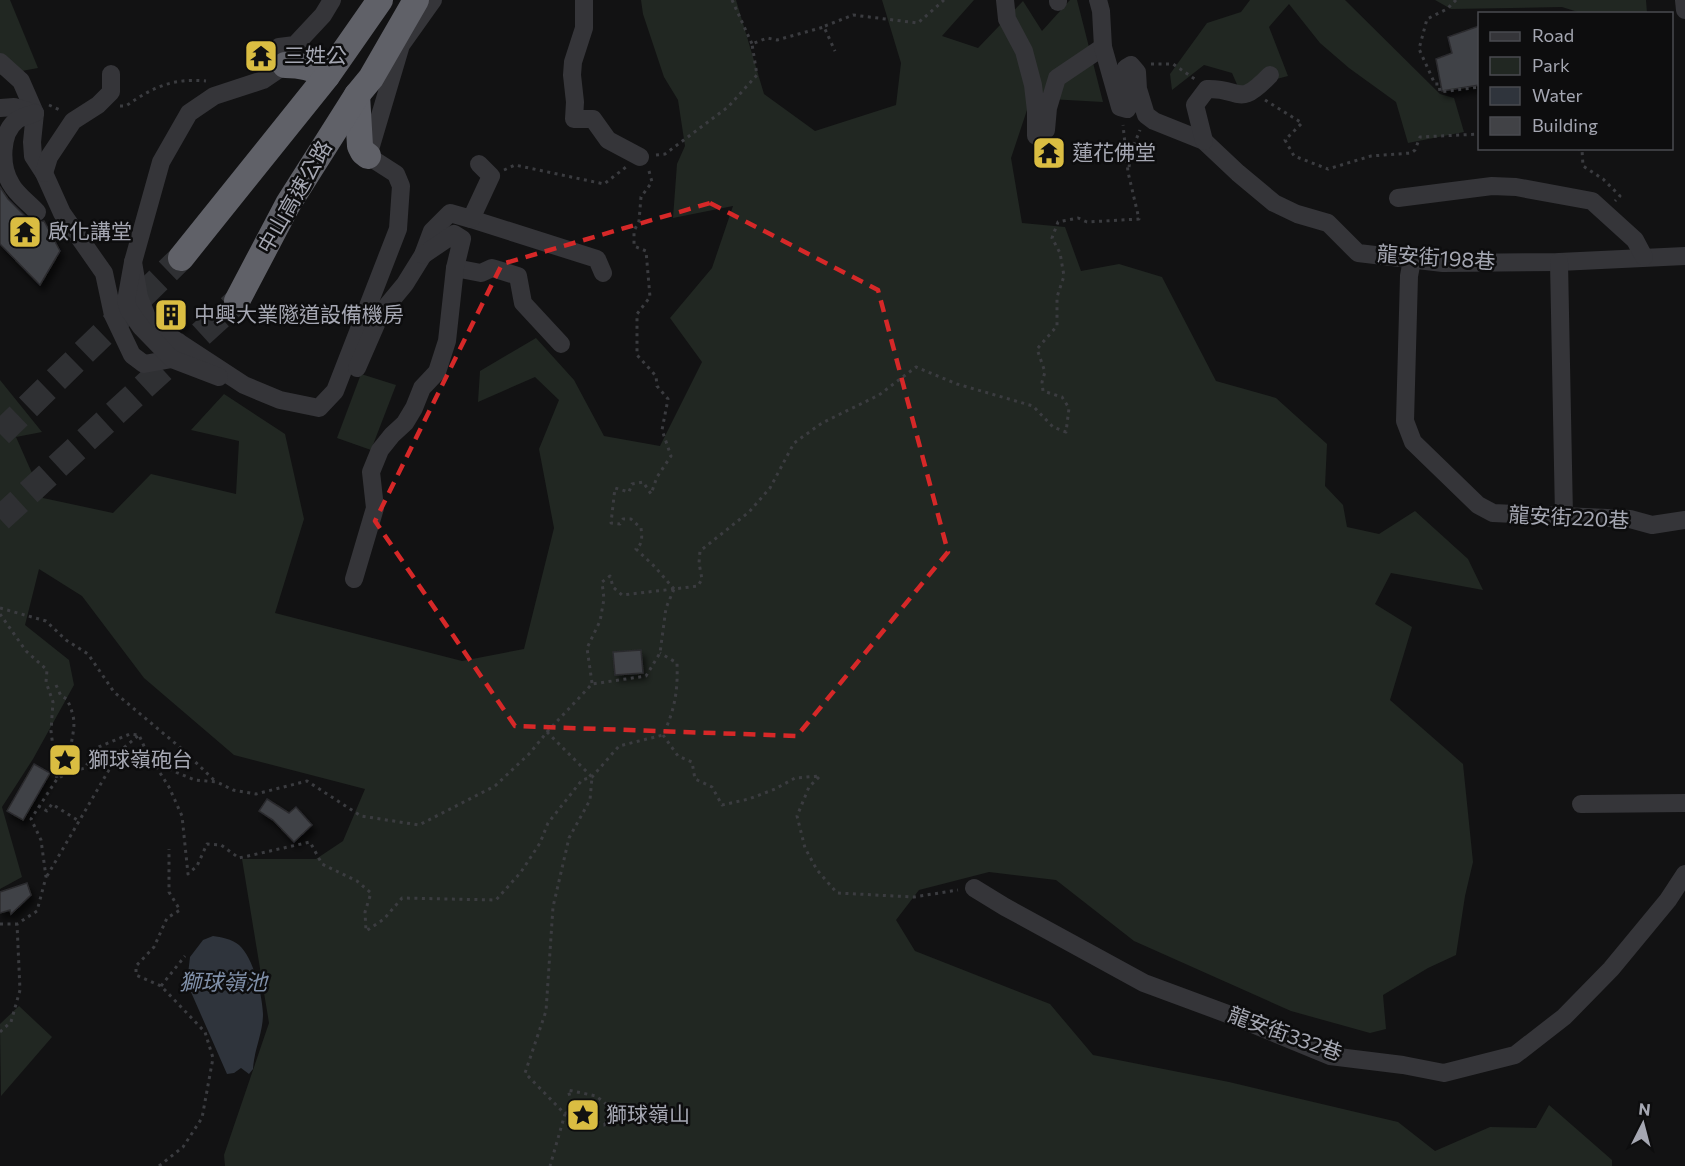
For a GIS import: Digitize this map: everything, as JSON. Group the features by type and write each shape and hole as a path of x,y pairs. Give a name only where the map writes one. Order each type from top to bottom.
{"highway":[{"name":"中山高速公路","path":"182,258 320,84 380,0"},
{"name":"中山高速公路","path":"237,301 288,204 416,0"},
{"path":"293,65 311,67 320,84 358,95 360,146 368,156"}],"lane":[{"path":"332,0 323,15 296,45 279,47 275,50 275,54 280,56 292,56 293,65 263,80 240,86 202,102 189,113 171,140 161,162 133,262 126,301 129,310 141,327 172,359 280,400 319,408 335,391 398,229 401,186 396,174 368,156 401,45 433,0"},
{"path":"584,0 584,28 573,62 574,119 593,119 608,141 640,157"},
{"path":"1005,0 1007,19 1024,51 1033,85 1036,136 1046,130 1048,108 1058,78 1103,47"},
{"path":"1098,0 1101,11 1103,47 1120,107 1127,109 1130,104 1124,77 1126,68 1131,65 1137,72 1138,89 1146,115"},
{"path":"1683,0 1685,10"},
{"path":"0,62 21,81 35,113 33,156 44,173 62,213 104,273 113,315 132,355 144,364 172,359"},
{"path":"44,173 49,157 73,121 98,105 111,92 111,74"},
{"path":"1204,141 1195,105 1207,89 1216,88 1241,96 1254,92 1270,75"},
{"path":"0,108 15,107 35,113"},
{"path":"35,113 18,120 9,129 3,143 3,157 11,185 37,212"},
{"name":"龍安街198巷","path":"1146,115 1154,121 1204,141 1274,203 1297,214 1328,223 1358,253 1443,263 1559,262 1685,256"},
{"path":"471,219 485,170"},
{"path":"1398,198 1492,186 1516,187 1592,201 1635,240 1644,257"},
{"path":"335,391 349,387 381,313 405,284 423,255 432,231 450,213 597,258 603,273"},
{"path":"354,579 375,508 371,472 380,450 405,423 422,388 437,372 447,341 455,268 462,239 454,234 423,255"},
{"name":"龍安街220巷","path":"1412,260 1409,276 1405,421 1413,442 1478,505 1493,513 1630,519 1652,525 1685,520"},
{"path":"133,262 139,297 147,317 159,330 244,385"},
{"path":"1559,262 1564,516"},
{"path":"455,268 481,273 492,268 518,276 523,303 561,344"},
{"path":"1581,804 1685,803"},
{"name":"龍安街332巷","path":"974,888 1144,983 1330,1056 1403,1065 1444,1073 1515,1055 1564,1017 1611,969 1668,900 1685,874"}],"path":[{"path":"485,170 515,165 604,184 640,157 664,154 728,107 757,75 752,44 732,0"},
{"path":"752,44 767,38 777,40 824,27 853,15 918,23 944,0"},
{"path":"1456,0 1447,9 1427,19 1419,49 1435,84 1439,84 1440,92 1478,87"},
{"path":"824,27 835,51"},
{"path":"1131,65 1173,63 1207,89"},
{"path":"98,105 126,106 162,84 194,80 240,86"},
{"path":"1254,92 1302,123 1285,140 1294,156 1328,169 1371,156 1411,153 1415,150 1420,137 1478,134"},
{"path":"35,113 48,105 59,108 73,121"},
{"path":"592,684 587,648 600,621 604,599 602,582 610,576 613,587 622,595 698,586 702,579 699,563 700,551 749,512 770,488 794,443 822,423 879,395 916,367 957,384 1033,406 1053,427 1066,432 1069,408 1062,397 1043,391 1041,382 1045,372 1037,349 1057,326 1057,297 1064,276 1060,253 1053,238 1058,222 1078,218 1087,222 1139,219 1128,172 1120,107"},
{"path":"1128,172 1132,150 1146,115"},
{"path":"1582,150 1583,166 1603,179 1620,196 1604,213"},
{"path":"640,157 650,173 652,182 641,197 639,221 634,231 634,246 646,251 650,297 637,314 637,355 657,376 657,386 668,399 662,430 670,456 657,477 651,494 643,482 632,484 629,492 615,488 611,523 620,525 623,519 631,519 642,528 640,547 636,549 656,567 674,589"},
{"path":"0,608 46,621 66,640 88,654 114,692 217,782 233,790 256,794 307,781 361,816 419,825 495,786 530,753 592,684 646,676 660,652 666,609 674,589"},
{"path":"0,615 26,651 47,670 46,682 52,702 51,731 57,779"},
{"path":"660,652 677,663 678,688 672,716 663,735"},
{"path":"56,685 57,691 67,699 75,726 67,773"},
{"path":"547,732 592,777 590,800 569,838 553,907 546,1011 525,1073 566,1114"},
{"path":"46,877 41,840 31,819 38,806 57,779 67,773 85,768 96,748 130,734 139,735"},
{"path":"139,735 147,753 169,787 182,816 188,874 198,866 207,844 221,845 239,858 310,842 322,864 357,881 371,893 365,912 366,931 384,919 402,898 496,900 521,872 540,843 548,823 582,780 592,777 620,746 663,735"},
{"path":"0,924 17,924 37,911 46,877 120,751 139,735"},
{"path":"663,735 678,756 692,762 695,779 712,787 722,805 757,796 795,778 820,776 810,787 797,816 805,848 817,870 837,892 914,897 974,888"},
{"path":"53,756 71,748"},
{"path":"147,753 173,771 195,780 217,782"},
{"path":"38,806 48,811 52,804 79,821"},
{"path":"159,1166 183,1147 202,1118 213,1058 205,1032 161,986 136,975 136,966 154,947 167,918 180,910 170,892 169,849"},
{"path":"0,1032 11,1022 20,990 17,924"},
{"path":"161,986 185,956"},
{"path":"568,1090 596,1096 616,1112 604,1125 583,1115 573,1107 568,1090"},
{"path":"550,1166 566,1114 573,1107"}],"highlighted area":[{"path":"710,203 878,290 948,552 797,736 515,726 375,521 502,264"}],"green space":[{"path":"0,0 10,0 38,68 0,75"},
{"path":"641,0 736,0 764,94 815,131 896,105 901,63 882,0 974,0 942,36 978,48 1023,1 1042,31 1070,0 1077,0 1103,102 1031,98 1011,158 1022,223 1065,227 1081,271 1119,264 1162,277 1216,381 1276,398 1327,444 1325,486 1343,505 1347,527 1379,534 1415,511 1468,559 1483,590 1391,573 1375,604 1412,627 1390,700 1463,764 1473,862 1456,955 1428,968 1383,995 1386,1029 1370,1033 1291,1011 1134,941 1056,880 989,872 919,890 896,920 915,951 1050,1004 1093,1055 1229,1082 1398,1122 1435,1151 1490,1127 1536,1128 1549,1105 1612,1160 1612,1166 225,1166 224,1155 269,1023 242,859 316,859 343,841 365,789 234,755 144,678 82,596 39,569 25,625 69,660 74,685 33,759 2,807 22,877 0,889 0,380 42,432 16,437 43,498 113,513 151,474 236,494 239,441 191,430 224,394 285,434 304,519 275,613 462,661 524,649 554,528 539,449 559,400 535,377 478,402 480,371 536,338 574,380 604,436 660,446 702,362 670,318 712,268 733,206 673,218 677,164 685,146 678,100 664,77 643,14"},
{"path":"1250,0 1345,0 1440,94 1454,98 1464,132 1408,143 1396,102 1349,68 1320,43 1289,4 1269,27 1288,76 1239,89 1232,73 1204,65 1172,90 1170,74 1207,23 1241,12"},
{"path":"1435,0 1646,0 1647,12 1578,12 1562,7 1451,9"},
{"path":"361,374 396,385 371,450 337,438"},
{"path":"19,1006 52,1037 1,1096 0,1024"}],"water":[{"name":"獅球嶺池","path":"213,936 239,945 249,959 259,987 263,1021 253,1069 249,1074 241,1068 234,1073 227,1074 187,983 190,957 203,940"}],"building":[{"path":"1478,26 1478,85 1442,91 1436,59 1452,53 1448,37"},
{"name":"啟化講堂","path":"0,187 8,199 29,220 34,223 44,221 60,251 40,285 0,244"},
{"name":"中興大業隧道設備機房","path":"165,300 186,319 178,328 157,311"},
{"path":"641,650 643,673 615,675 613,652"},
{"path":"34,764 50,773 23,820 7,811"},
{"path":"267,799 289,813 296,807 312,825 294,842 273,820 259,811"},
{"path":"27,883 31,895 11,914 10,910 0,913 0,892"}],"tunnel":[{"path":"0,434 181,258"},
{"path":"0,519 237,301"}],"place":[{"name":"三姓公","path":"261,56"},
{"name":"蓮花佛堂","path":"1049,153"},
{"name":"啟化講堂","path":"25,232"},
{"name":"中興大業隧道設備機房","path":"171,315"},
{"name":"獅球嶺砲台","path":"65,760"},
{"name":"獅球嶺山","path":"583,1115"}]}
